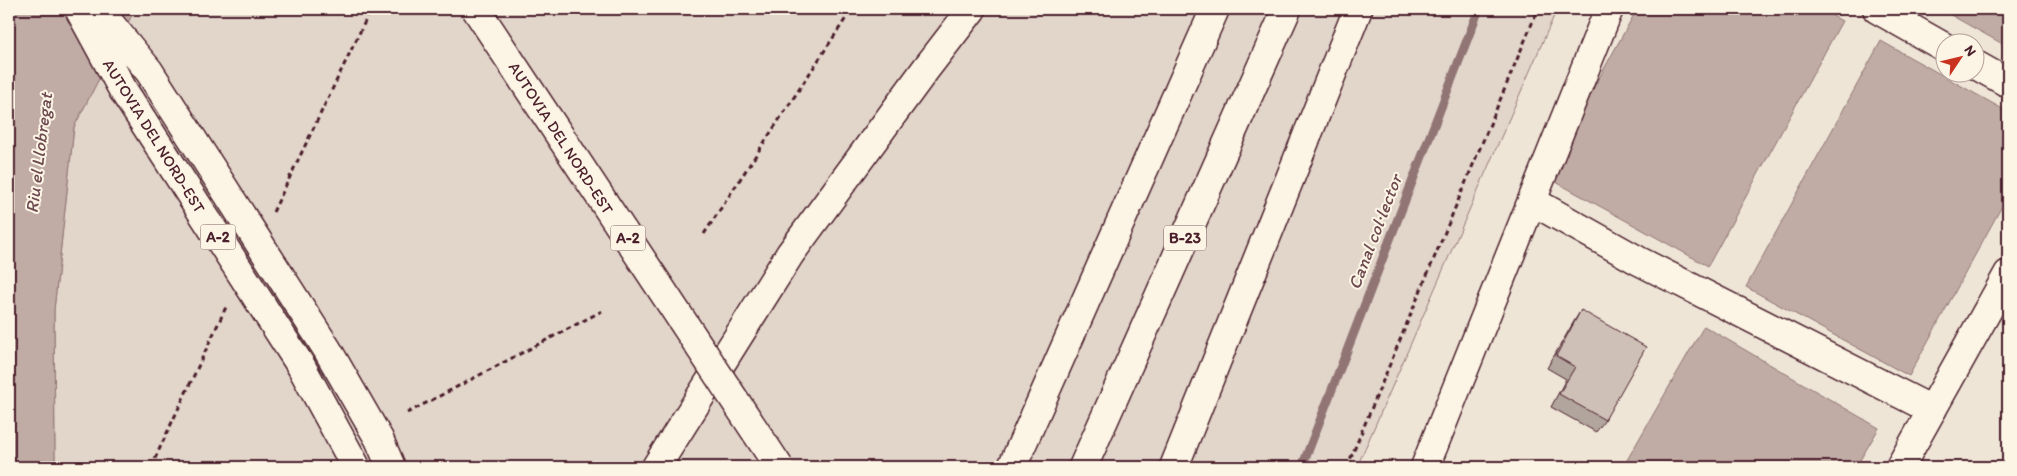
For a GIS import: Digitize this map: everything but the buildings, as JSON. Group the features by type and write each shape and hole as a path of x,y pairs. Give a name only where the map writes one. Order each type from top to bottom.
{"main road":[{"name":"AUTOVIA DEL NORD-EST","path":"79,9 123,90 301,366 356,467"},
{"path":"98,9 149,71 327,349 379,439 391,467"},
{"name":"AUTOVIA DEL NORD-EST","path":"476,9 779,467"},
{"path":"656,467 790,254 972,9"},
{"path":"1012,467 1215,9"},
{"name":"B-23","path":"1083,467 1287,9"},
{"path":"1174,467 1358,9"},
{"path":"1425,467 1609,9"},
{"path":"1877,9 1934,41"},
{"path":"1984,70 2008,84"},
{"path":"1532,201 1639,261 1932,410"},
{"path":"1900,467 2008,274"}],"path":[{"path":"280,197 371,9"},
{"path":"704,234 852,9"},
{"path":"1347,467 1538,9"},
{"path":"151,467 226,306"},
{"path":"407,413 602,311"},
{"path":"311,467 318,463"}],"shaded area":[{"path":"135,9 1557,9 1357,467 55,467 54,310 74,127"},
{"path":"1557,9 2008,9 2008,467 1357,467"}],"water":[{"name":"Riu el Llobregat","path":"9,9 135,9 74,127 54,310 55,467 9,467"},
{"path":"1637,9 1820,9 1842,21 1708,266 1545,176"},
{"path":"1940,9 2008,9 2008,47"},
{"path":"1881,41 1934,71 1934,82 1954,82 2008,112 2008,195 1909,376 1746,287"},
{"path":"1704,326 1879,428 1856,467 1623,467"}],"waterway":[{"name":"Canal col·lector","path":"1302,467 1479,9"}]}
